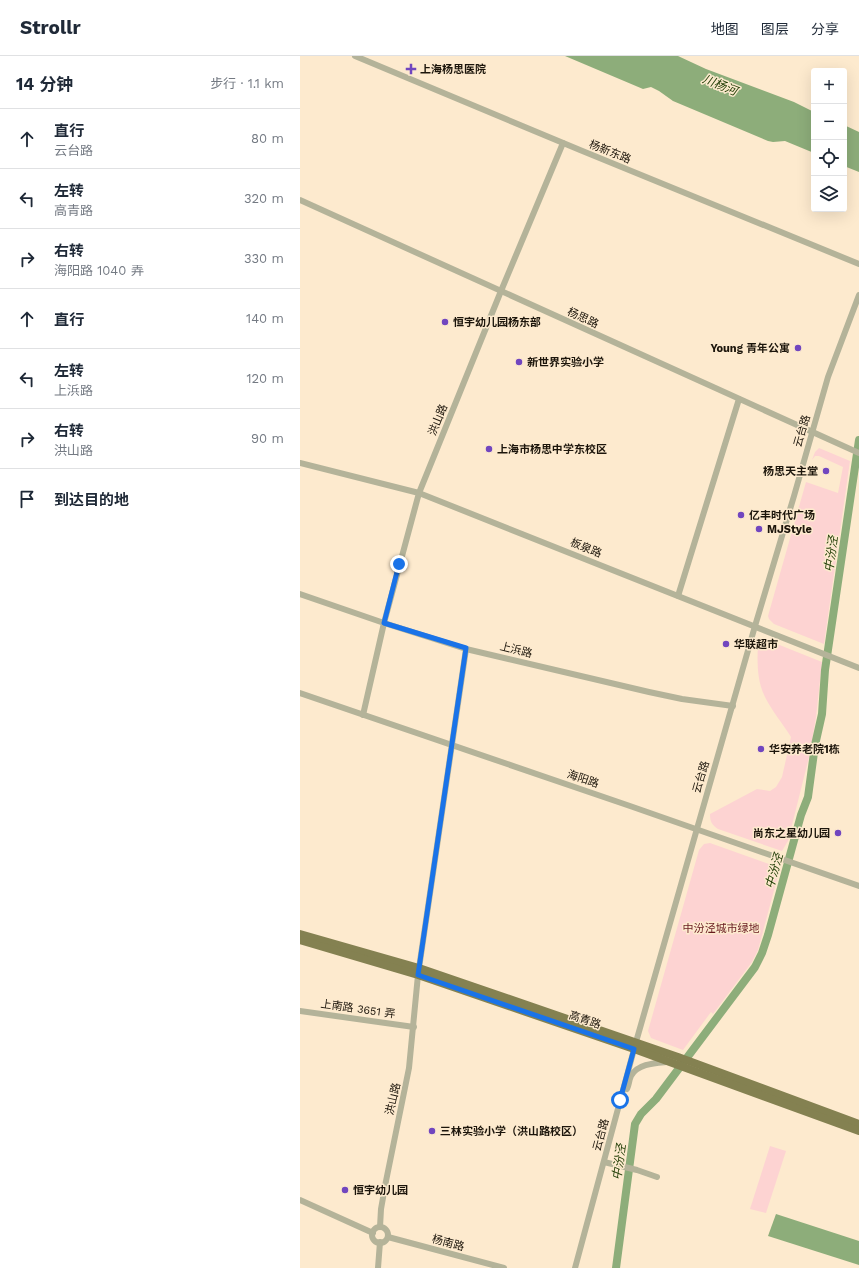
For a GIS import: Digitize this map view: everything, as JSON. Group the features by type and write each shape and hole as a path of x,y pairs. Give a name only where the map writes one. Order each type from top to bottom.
{"main road":[{"name":"高青路","path":"300,934 419,972 635,1045 859,1124"},
{"name":"高青路","path":"300,940 419,972"},
{"name":"高青路","path":"693,1066 859,1132"}],"street":[{"name":"杨新东路","path":"355,56 859,264"},
{"name":"洪山路","path":"364,715 384,623 419,493 563,143"},
{"name":"杨思路","path":"300,200 859,453"},
{"name":"云台路","path":"575,1268 635,1045 755,626 833,361 859,295"},
{"path":"678,596 739,398"},
{"name":"板泉路","path":"300,463 419,493 859,668"},
{"name":"上浜路","path":"300,594 384,623 466,648 682,699 733,706"},
{"name":"洪山路","path":"380,1227 381,1209 386,1181 408,1079 419,972 466,648"},
{"name":"海阳路","path":"300,693 859,886"},
{"name":"上南路 3651 弄","path":"300,1011 414,1027"},
{"path":"620,1100 626,1094 631,1076 634,1072 650,1064 674,1060"},
{"path":"604,1162 637,1170 657,1177"},
{"path":"300,1200 373,1233"},
{"path":"380,1227 386,1230 388,1236 380,1242 374,1240 373,1233 374,1230 380,1227"},
{"name":"杨南路","path":"388,1236 504,1268"},
{"path":"378,1268 380,1242"}],"green space":[{"path":"819,448 850,461 824,644 774,624 768,616 806,482 838,493 843,467 819,456 815,456 812,460 815,452"},
{"path":"767,640 822,662 816,717 810,753 788,841 782,851 718,829 712,823 710,817 710,814 757,789 770,791 776,787 782,777 791,737 768,702 760,684 758,644"},
{"name":"中汾泾城市绿地","path":"710,843 780,868 758,950 752,962 713,1014 711,1012 683,1050 651,1038 648,1031 699,850 704,844"},
{"path":"770,1146 786,1151 766,1213 750,1209"}],"water":[{"name":"川杨河","path":"565,56 678,56 706,69 794,102 811,110 811,152 785,141 768,141 673,101 651,87 643,89"},
{"path":"847,126 859,132 859,172 847,167"},
{"path":"776,1214 859,1241 859,1265 768,1236"}],"waterway":[{"name":"中汾泾","path":"616,1268 635,1124 641,1114 656,1099 755,967 762,953 768,935 801,815 808,797 815,745 822,714 825,670 859,440"}],"place":[{"name":"上海杨思医院","path":"411,69"},
{"name":"恒宇幼儿园杨东部","path":"445,322"},
{"name":"Young 青年公寓","path":"798,348"},
{"name":"新世界实验小学","path":"519,362"},
{"name":"上海市杨思中学东校区","path":"489,449"},
{"name":"杨思天主堂","path":"826,471"},
{"name":"亿丰时代广场","path":"741,515"},
{"name":"MJStyle","path":"759,529"},
{"name":"华联超市","path":"726,644"},
{"name":"华安养老院1栋","path":"761,749"},
{"name":"尚东之星幼儿园","path":"838,833"},
{"name":"三林实验小学（洪山路校区）","path":"432,1131"},
{"name":"恒宇幼儿园","path":"345,1190"}],"route":[{"path":"399,564 384,623 466,648 418,975 634,1049 620,1100"}]}
